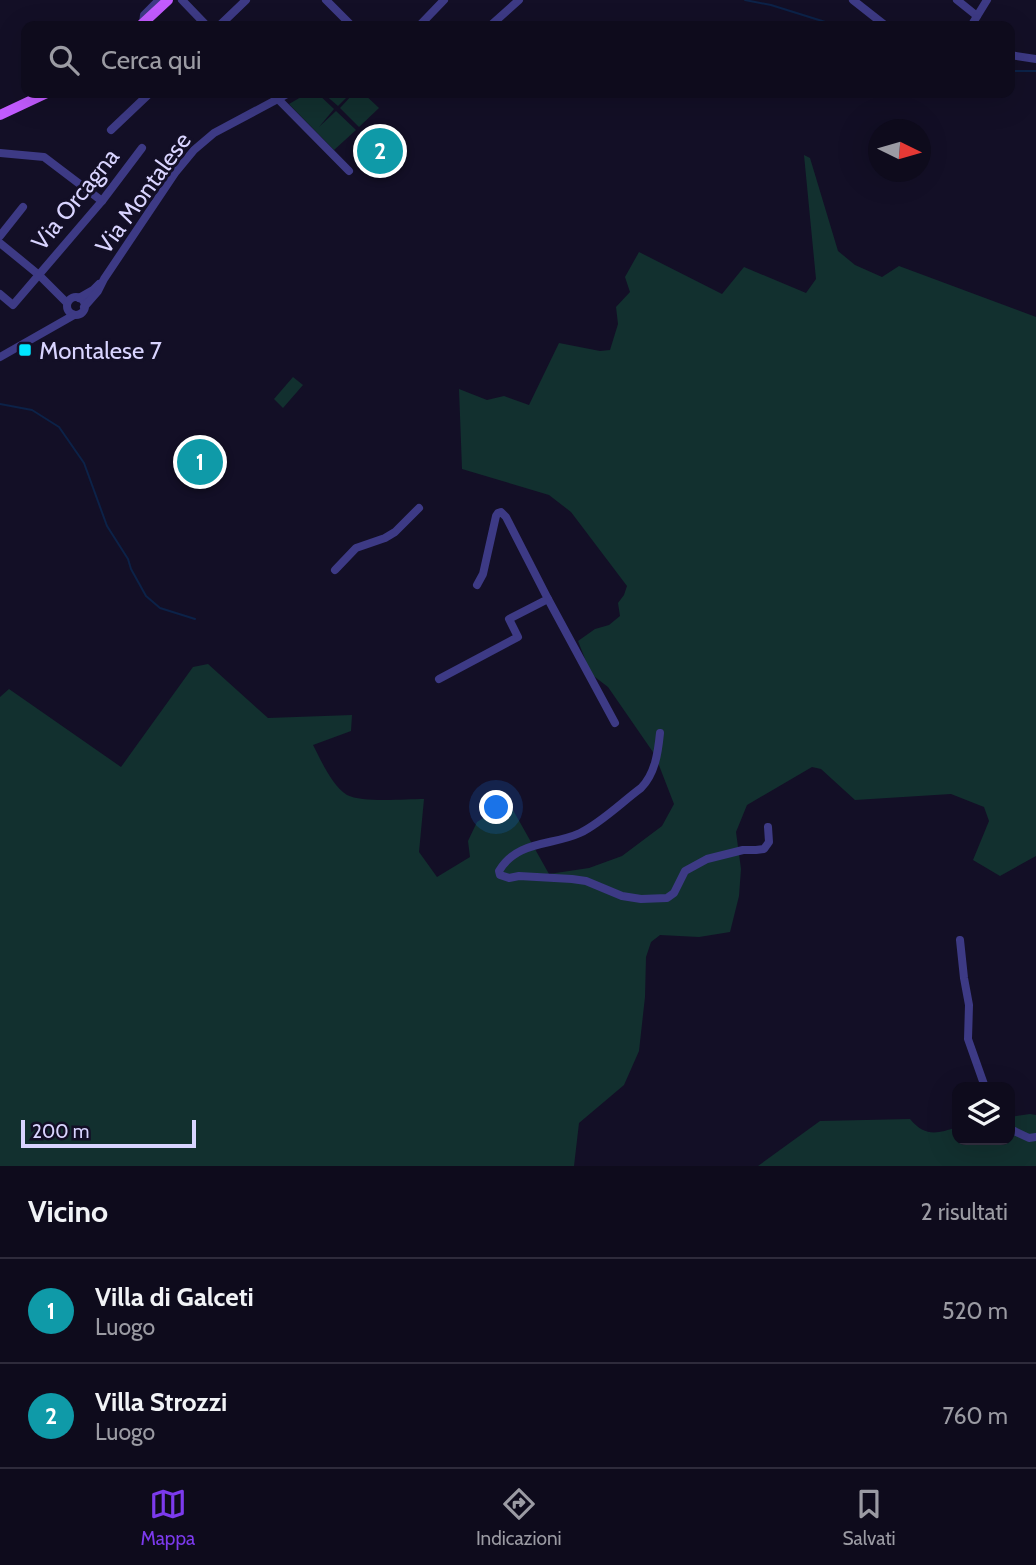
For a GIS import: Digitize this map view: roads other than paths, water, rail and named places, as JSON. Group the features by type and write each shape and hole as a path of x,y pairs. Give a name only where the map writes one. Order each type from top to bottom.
{"main road":[{"path":"145,21 168,0"},
{"path":"0,116 37,98"}],"street":[{"path":"142,21 144,15 159,0"},
{"path":"182,0 202,21"},
{"path":"224,21 246,0"},
{"path":"326,0 347,21"},
{"path":"424,21 444,0"},
{"path":"496,21 519,0"},
{"path":"853,0 880,21"},
{"path":"957,0 977,16"},
{"path":"974,21 987,0"},
{"path":"1015,56 1036,59"},
{"path":"111,130 145,98"},
{"name":"Via Montalese","path":"0,357 82,312 175,173 194,150 214,133 270,98"},
{"path":"278,98 349,171"},
{"name":"Via Orcagna","path":"0,294 13,304 102,201 142,148"},
{"path":"0,153 44,157 102,201"},
{"path":"0,236 23,207"},
{"path":"0,243 39,275 74,315"},
{"name":"Via Montalese","path":"67,305 71,299 79,298 93,290 104,279"},
{"path":"79,298 84,307"},
{"path":"59,325 67,305"},
{"path":"335,570 356,548 395,532 419,508"},
{"path":"477,585 483,573 496,516 501,512 615,723"},
{"path":"439,679 518,637 509,619 548,599"},
{"path":"660,733 654,767 648,781 641,788 581,832 536,844 517,854 502,867 500,875 509,878 519,876 572,879 586,881 622,896 641,899 667,898 674,893 685,871 707,859 743,850 764,849 769,842 768,827"},
{"path":"960,940 969,1005 968,1039 983,1082"},
{"path":"1015,1131 1029,1138 1036,1137"}],"waterway":[{"path":"745,0 822,21"},
{"path":"1015,71 1036,71"},
{"path":"0,404 32,410 59,427 84,463 107,526 128,559 146,596 160,608 195,619"}],"place":[{"name":"Villa Strozzi","path":"380,151"},
{"name":"Montalese 7","path":"25,350"},
{"name":"Villa di Galceti","path":"200,462"}]}
